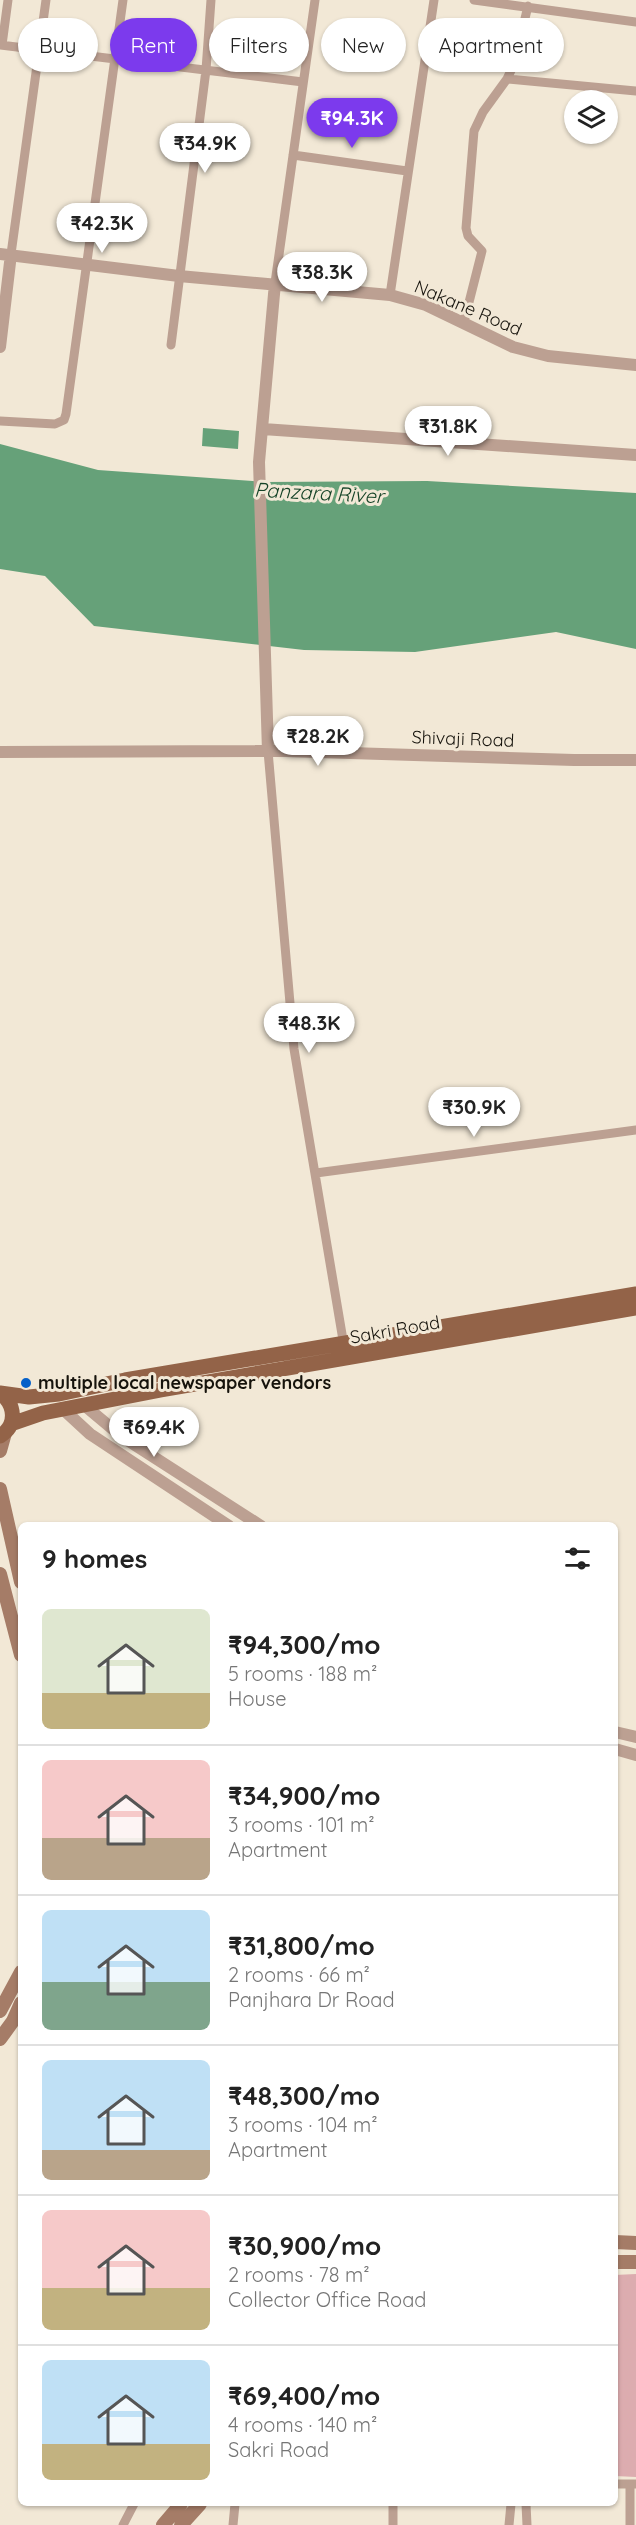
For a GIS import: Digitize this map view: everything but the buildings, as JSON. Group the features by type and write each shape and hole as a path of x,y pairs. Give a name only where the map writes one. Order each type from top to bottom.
{"main road":[{"path":"0,1393 29,1397 59,1394 125,1380 344,1350 636,1294"},
{"name":"Sakri Road","path":"5,1431 43,1413 344,1350 636,1308"},
{"path":"0,1393 12,1406 13,1415 5,1431 0,1451"},
{"path":"0,1489 18,1569"},
{"path":"0,1574 18,1643"},
{"path":"0,2011 18,1978"},
{"path":"1,2038 18,2008"},
{"path":"618,2242 636,2243"},
{"path":"618,2262 636,2262"},
{"path":"163,2525 179,2506"},
{"path":"182,2525 198,2506"}],"street":[{"path":"8,0 1,45 18,47"},
{"path":"44,18 46,0"},
{"path":"121,18 123,0"},
{"path":"171,345 206,70 211,0"},
{"path":"315,0 275,283 259,462 268,751 294,1049 344,1350"},
{"path":"390,296 434,0"},
{"path":"474,0 636,22"},
{"path":"464,322 482,251 468,236 466,228 474,131 514,64 528,6"},
{"path":"197,69 303,82"},
{"path":"0,347 6,254 36,72"},
{"path":"0,421 55,423 64,420 114,72"},
{"path":"507,79 636,91"},
{"path":"293,155 407,171"},
{"name":"Nakane Road","path":"6,254 178,276 275,283 390,296 426,305 513,348 548,356 636,365"},
{"path":"263,429 636,455"},
{"name":"Shivaji Road","path":"0,752 268,751 636,760"},
{"path":"316,1173 636,1130"},
{"path":"84,1405 122,1436 255,1522"},
{"path":"64,1410 90,1434 223,1522"},
{"path":"618,1733 636,1737"},
{"path":"618,1750 636,1755"},
{"path":"630,2525 633,2484"},
{"path":"123,2525 133,2506"},
{"path":"233,2525 235,2506"},
{"path":"393,2506 393,2525"},
{"path":"510,2525 511,2506"},
{"path":"526,2506 527,2525"}],"shaded area":[{"path":"636,2274 636,2477 618,2476 618,2275"}],"water":[{"path":"203,428 239,431 238,449 202,446"},
{"name":"Panzara River","path":"0,444 98,470 265,482 427,481 636,493 636,649 556,632 415,652 304,650 94,626 45,576 0,569"}],"place":[{"name":"multiple local newspaper vendors","path":"26,1383"}]}
